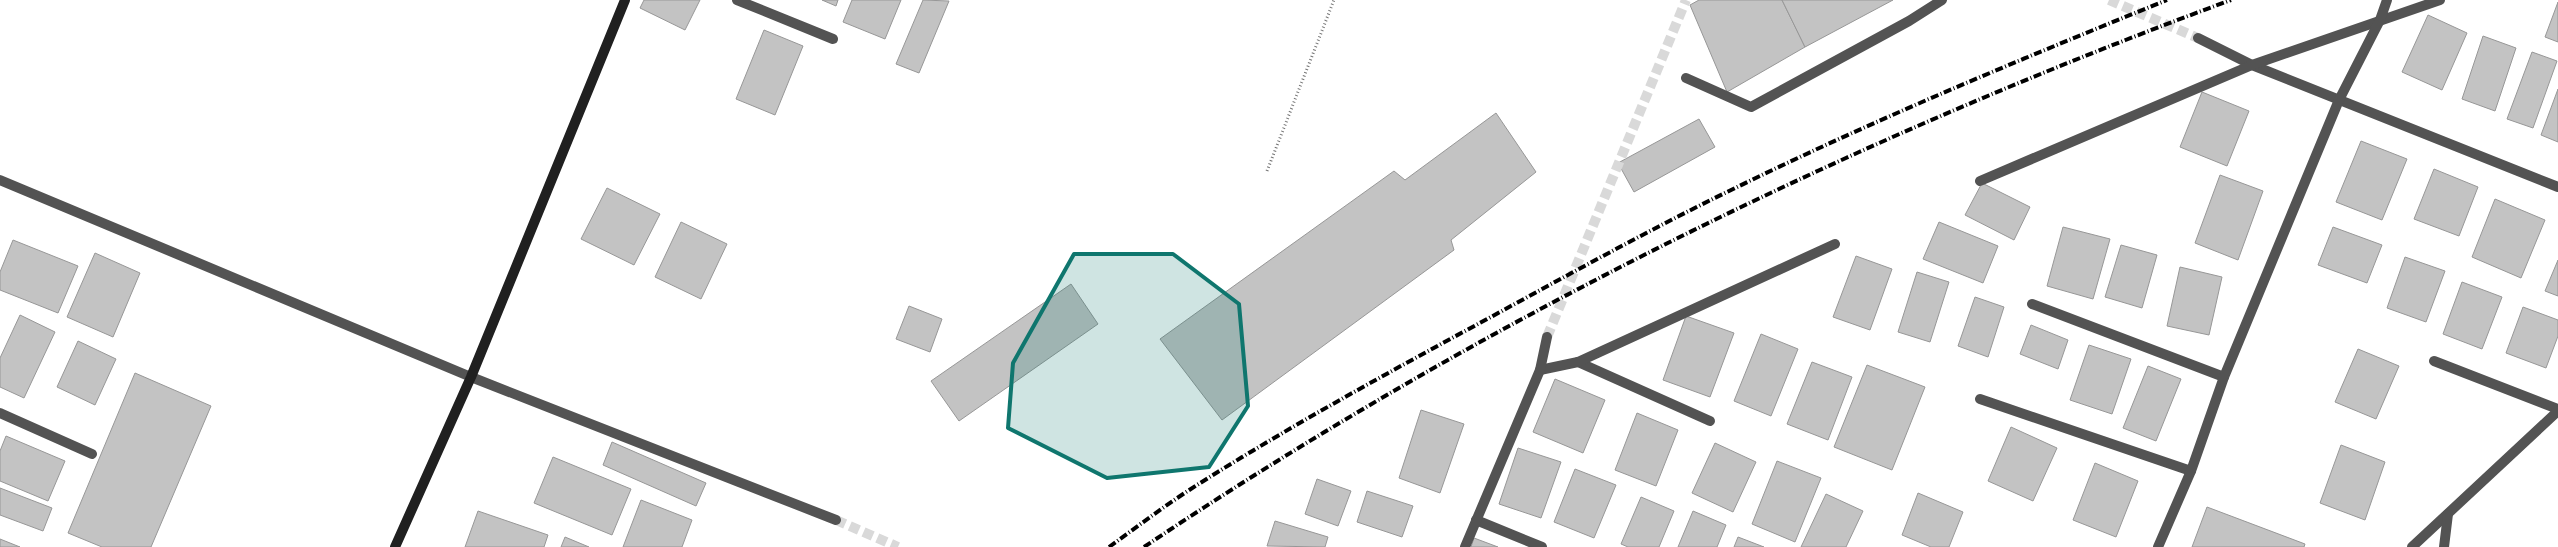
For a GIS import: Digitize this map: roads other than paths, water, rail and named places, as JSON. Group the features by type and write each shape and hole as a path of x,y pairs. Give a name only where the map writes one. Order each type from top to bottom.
{"street":[{"path":"395,547 471,377 625,0"},
{"path":"736,0 834,39"},
{"path":"1686,78 1751,107 1909,21 1942,0"},
{"path":"2158,547 2191,471 2224,377 2339,100 2380,20 2387,0"},
{"path":"1980,181 2252,66 2440,0"},
{"path":"2198,38 2252,66 2558,187"},
{"path":"0,180 471,377 836,520"},
{"path":"1540,370 1578,362 1835,244"},
{"path":"2032,304 2224,377"},
{"path":"1465,547 1540,370 1547,336"},
{"path":"2412,547 2558,410 2434,361"},
{"path":"1578,362 1710,421"},
{"path":"1980,399 2191,471"},
{"path":"0,413 92,454"},
{"path":"2444,547 2448,514"},
{"path":"1476,520 1542,547"}],"tunnel":[{"path":"1547,337 1686,0"},
{"path":"2109,0 2198,38"},
{"path":"836,520 898,547"}],"railway":[{"path":"1109,547 1186,492 1305,420 1415,358 1667,222 1781,166 1890,116 2167,0"},
{"path":"1144,547 1272,464 1403,386 1536,312 1671,241 1809,175 1948,113 2089,54 2231,0"}]}
